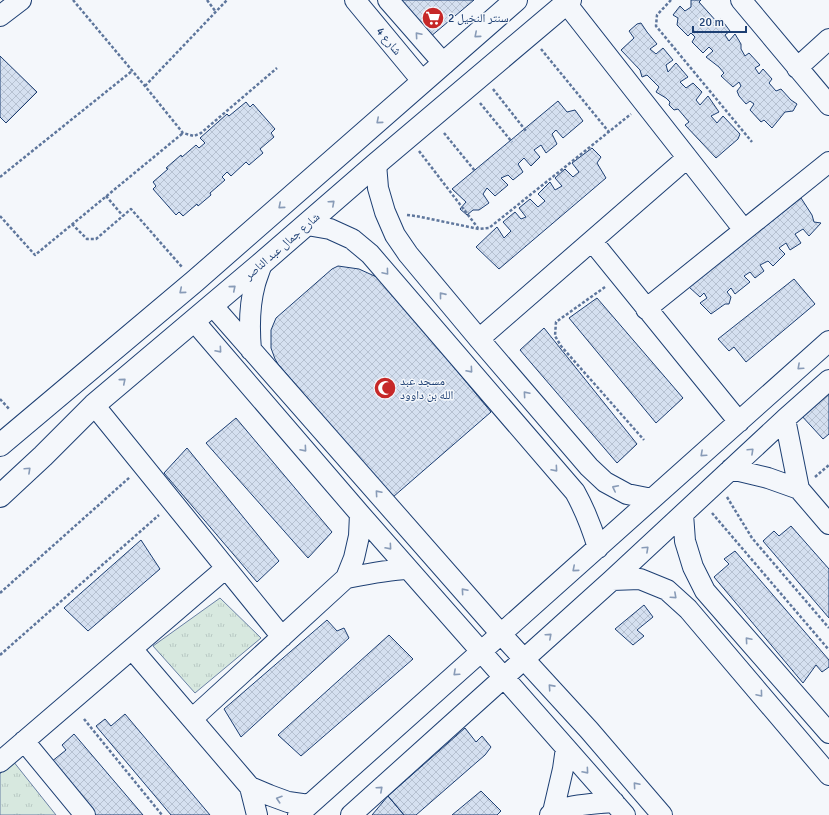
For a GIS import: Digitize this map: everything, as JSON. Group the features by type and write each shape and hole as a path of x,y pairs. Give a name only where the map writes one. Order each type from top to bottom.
{"main road":[{"path":"0,444 194,281 516,0"},
{"name":"شارع جمال عبد الناصر","path":"0,496 94,405 568,2"}],"street":[{"path":"0,16 21,0"},
{"name":"شارع 4","path":"355,0 423,82"},
{"path":"388,0 444,64"},
{"path":"741,0 829,106"},
{"path":"568,2 644,104 744,230"},
{"path":"797,68 829,39"},
{"path":"479,340 687,158"},
{"path":"646,309 829,162"},
{"path":"376,164 378,188 385,212 395,235 408,254 479,340 589,467 605,482 627,494 652,499"},
{"path":"307,225 330,229 352,239 370,254 575,492 585,510 598,548"},
{"path":"370,254 395,235"},
{"path":"592,241 739,422"},
{"path":"251,350 249,329 250,306 262,263"},
{"path":"212,306 501,634 589,730 662,815"},
{"path":"194,321 408,569 620,808"},
{"path":"132,649 250,787 304,810 829,341"},
{"path":"351,815 612,580 724,475 829,380"},
{"path":"94,405 282,637"},
{"path":"785,419 799,490"},
{"path":"724,475 768,478 799,490 829,524"},
{"path":"192,719 346,578 354,558 359,536 360,514"},
{"path":"683,514 685,541 693,567 705,591 829,733"},
{"path":"0,762 226,568"},
{"path":"346,578 387,570 408,569"},
{"path":"612,580 640,579 667,590 688,609 829,775"},
{"path":"24,741 86,815"},
{"path":"552,813 563,769 566,748"},
{"path":"250,787 257,815"},
{"path":"552,813 573,806 593,803 620,808"}],"path":[{"path":"73,0 183,133 194,136 201,133 277,68"},
{"path":"207,0 216,12"},
{"path":"145,86 227,0"},
{"path":"671,0 657,15 656,26 752,142"},
{"path":"529,34 609,132"},
{"path":"0,177 132,71"},
{"path":"474,81 526,131"},
{"path":"474,81 512,142"},
{"path":"385,212 416,216 479,229 489,228 644,104"},
{"path":"431,117 475,171"},
{"path":"0,216 35,255 183,133"},
{"path":"408,137 479,229"},
{"path":"106,196 123,216"},
{"path":"72,224 87,239 96,239 131,209 194,281"},
{"path":"620,276 556,322 555,336 561,346 644,440"},
{"path":"0,593 143,466"},
{"path":"724,475 752,538 829,628"},
{"path":"700,499 829,650"},
{"path":"0,655 173,503"},
{"path":"84,719 162,815"}],"green space":[{"path":"220,598 261,638 195,693 153,646"},
{"path":"13,761 56,815 0,815 0,774"}],"building":[{"name":"سنتر النخيل 2","path":"398,0 474,0 430,37"},
{"path":"691,0 701,0 699,2 717,22 721,19 730,31 725,35 729,41 735,34 741,44 741,49 745,56 749,53 760,65 755,68 759,74 763,69 772,79 769,83 776,91 781,89 797,104 793,111 785,112 772,128 764,120 761,122 750,110 754,104 750,101 746,104 739,96 737,91 741,86 739,82 733,87 721,76 724,73 719,67 706,57 713,51 709,47 703,53 692,42 695,37 691,33 688,36 677,25 678,18 673,15 680,6 685,11 691,7"},
{"path":"641,23 657,44 650,49 656,54 663,48 673,60 666,65 668,72 676,63 688,77 680,82 686,88 693,83 702,92 696,100 700,105 708,96 719,112 711,116 717,123 723,116 740,134 738,139 716,158 685,125 689,122 678,109 674,110 669,105 670,102 666,98 656,92 659,87 647,75 642,77 640,70 621,50 634,38 629,31 637,24"},
{"path":"0,56 37,92 6,123 0,117"},
{"path":"558,101 567,112 575,110 583,121 563,138 556,130 552,134 557,144 546,153 541,145 534,150 540,157 531,166 524,158 518,164 523,172 513,180 508,175 501,178 508,185 495,196 487,188 483,194 489,203 479,210 473,210 467,215 460,209 466,202 452,189"},
{"path":"246,102 250,107 253,104 275,129 271,133 274,137 260,149 263,153 249,165 246,162 231,176 227,172 222,177 225,180 198,206 197,204 183,216 179,212 176,215 153,189 156,186 153,182 181,155 182,157 196,145 199,148 205,143 200,138 227,114 229,116"},
{"path":"592,148 601,157 597,163 606,178 499,269 476,247 497,227 504,238 511,231 503,222 515,212 521,219 526,217 519,208 530,199 538,207 545,201 538,194 550,182 555,190 562,186 555,178 565,169 573,177 579,172 572,163"},
{"path":"801,198 812,215 814,222 821,223 809,236 803,229 795,234 801,243 790,250 786,243 779,248 785,254 773,266 768,261 760,265 764,271 755,278 750,272 744,276 750,282 735,294 731,288 727,292 731,297 729,304 725,304 711,314 700,303 707,298 704,293 700,297 689,287"},
{"name":"مسجد عبد الله بن داوود","path":"338,266 359,269 381,279 491,412 393,497 278,364 271,348 271,330 276,318 332,269"},
{"path":"794,279 815,304 746,362 734,347 729,351 718,339"},
{"path":"597,298 683,398 656,423 569,318"},
{"path":"544,328 637,444 617,463 520,350"},
{"path":"829,390 829,434 823,439 800,414"},
{"path":"236,418 332,532 308,558 206,443"},
{"path":"187,448 279,561 257,582 164,473"},
{"path":"791,526 829,569 829,618 763,541 774,531 779,536"},
{"path":"141,540 160,569 88,631 64,608"},
{"path":"735,551 829,660 829,667 822,672 816,665 803,683 714,577 729,564 724,559"},
{"path":"644,605 653,617 637,630 644,636 633,645 615,629"},
{"path":"327,620 337,631 344,628 349,638 241,737 224,709"},
{"path":"389,635 413,659 301,756 278,735"},
{"path":"125,714 210,815 171,815 96,726 105,719 111,726"},
{"path":"465,728 476,742 482,736 491,747 485,755 416,815 404,815 388,796"},
{"path":"74,734 143,815 96,815 51,762 66,750 62,745"},
{"path":"481,791 501,811 497,815 452,815"},
{"path":"388,796 404,815 372,815"}],"place":[{"name":"سنتر النخيل 2","path":"433,18"},
{"name":"مسجد عبد الله بن داوود","path":"385,388"}]}
